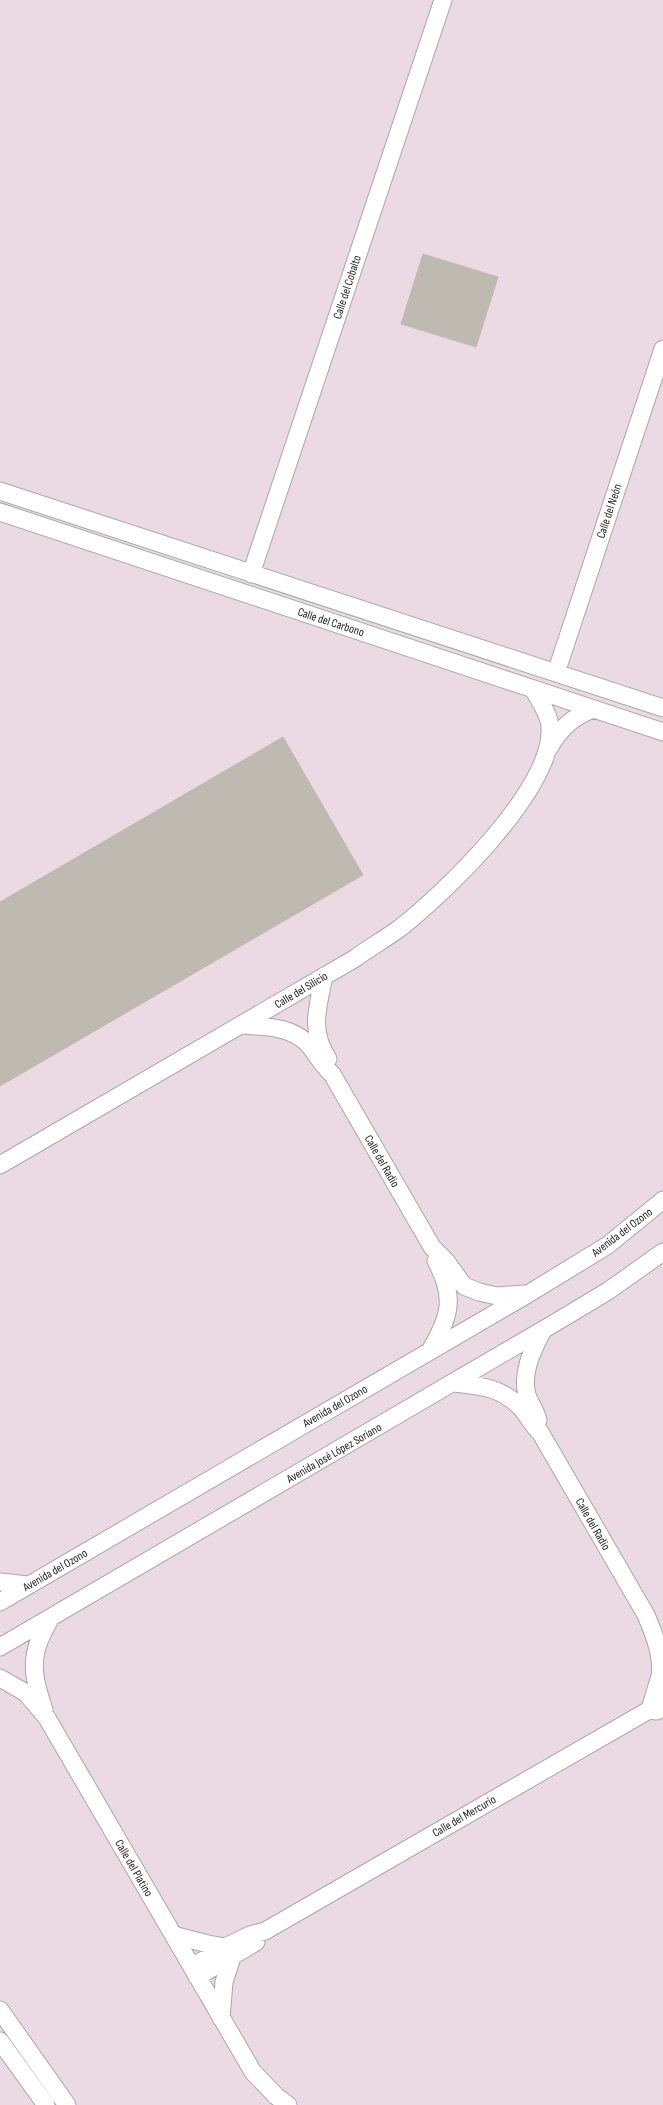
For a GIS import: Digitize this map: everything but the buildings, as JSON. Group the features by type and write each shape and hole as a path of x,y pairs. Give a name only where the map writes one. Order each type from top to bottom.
{"street":[{"name":"Calle del Cobalto","path":"251,574 443,0"},
{"name":"Calle del Neón","path":"556,673 663,349"},
{"name":"Calle del Carbono","path":"0,492 663,708"},
{"name":"Calle del Carbono","path":"0,512 663,732"},
{"name":"Calle del Silicio","path":"533,689 542,706 550,728 547,752"},
{"name":"Calle del Silicio","path":"0,1165 243,1025 354,959 399,928 472,862 508,818 533,783 556,735 566,724 582,713 593,709"},
{"name":"Calle del Radio","path":"324,976 316,1011 315,1026 323,1051 330,1062 332,1074"},
{"name":"Calle del Radio","path":"243,1025 285,1030 300,1037 309,1046 320,1063 332,1074 432,1247 435,1258 444,1275 450,1295 448,1313 443,1329 431,1350"},
{"name":"Avenida del Ozono","path":"0,1602 528,1294 608,1245 663,1200"},
{"name":"Calle del Radio","path":"432,1247 446,1261 464,1286 479,1292 497,1296 528,1294"},
{"name":"Avenida José López Soriano","path":"0,1647 543,1330 608,1291 663,1252"},
{"name":"Calle del Radio","path":"543,1330 528,1364 525,1381 527,1394 537,1418 540,1432 646,1615 656,1639 660,1657 659,1708"},
{"name":"Calle del Radio","path":"454,1383 479,1386 502,1392 522,1409 532,1425 540,1432"},
{"path":"0,1582 28,1586"},
{"name":"Calle del Radio","path":"646,1615 663,1635"},
{"name":"Calle del Platino","path":"47,1718 36,1685 34,1669 36,1650 50,1619"},
{"name":"Calle del Platino","path":"0,1678 26,1693 47,1718 253,2072 276,2096 288,2105"},
{"name":"Calle del Mercurio","path":"194,1972 228,1952 256,1943 265,1931 659,1708"},
{"path":"173,1935 208,1944 228,1952 221,2018"},
{"path":"0,2010 67,2105"},
{"path":"0,2041 46,2105"}],"shaded area":[{"path":"0,0 663,0 663,2105 0,2105"}]}
